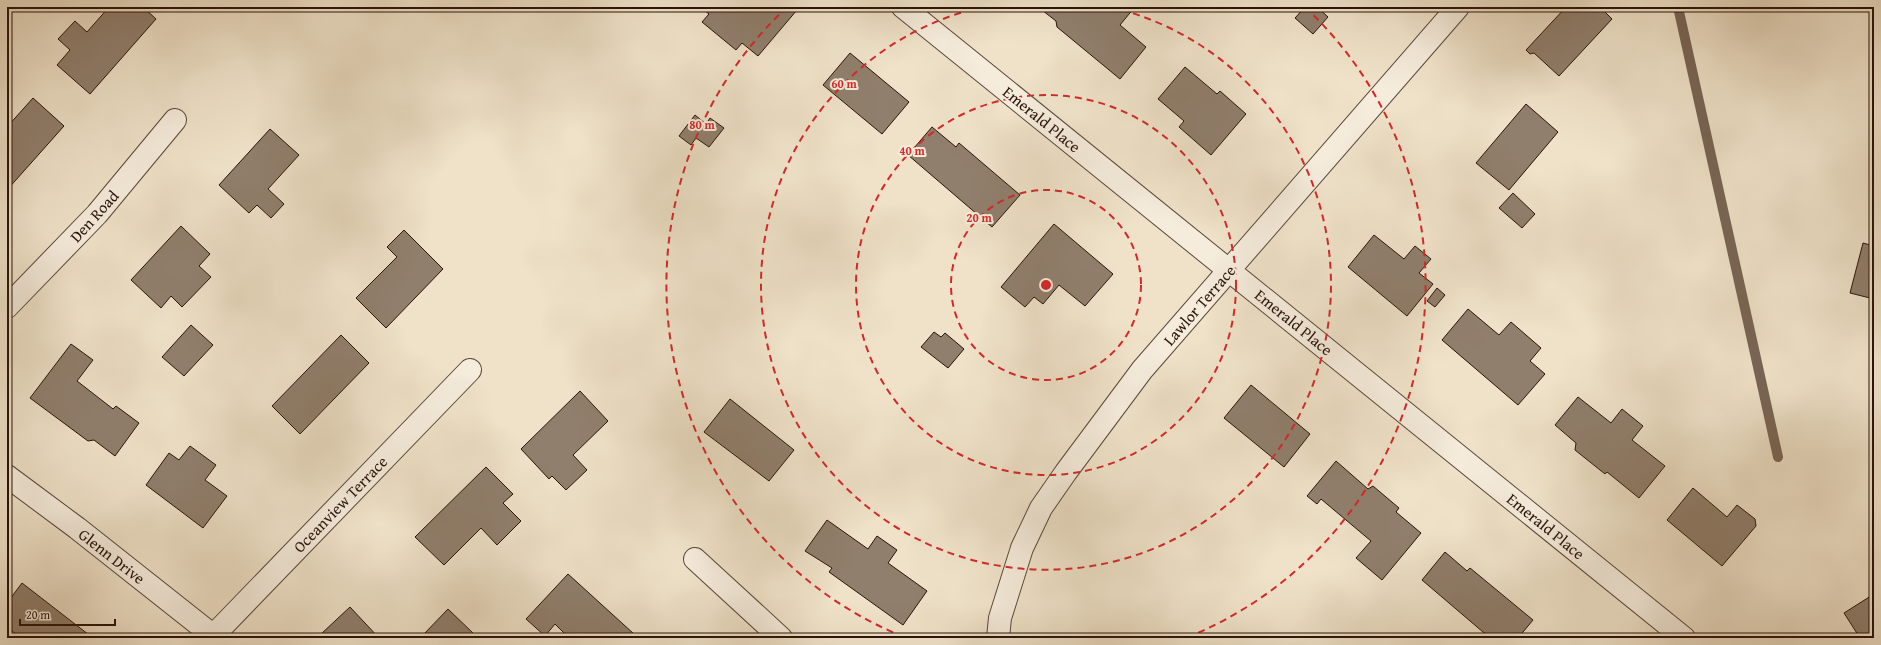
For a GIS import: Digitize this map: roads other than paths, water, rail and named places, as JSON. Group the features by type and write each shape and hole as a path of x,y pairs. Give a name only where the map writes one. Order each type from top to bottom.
{"street":[{"name":"Emerald Place","path":"903,7 1684,638"},
{"name":"Lawlor Terrace","path":"998,638 1000,618 1022,548 1041,508 1142,370 1458,7"},
{"name":"Den Road","path":"7,307 97,214 175,120"},
{"name":"Oceanview Terrace","path":"214,637 470,370"},
{"name":"Glenn Drive","path":"7,476 214,637"},
{"path":"695,559 781,638"}],"waterway":[{"path":"1678,7 1778,457"}]}
